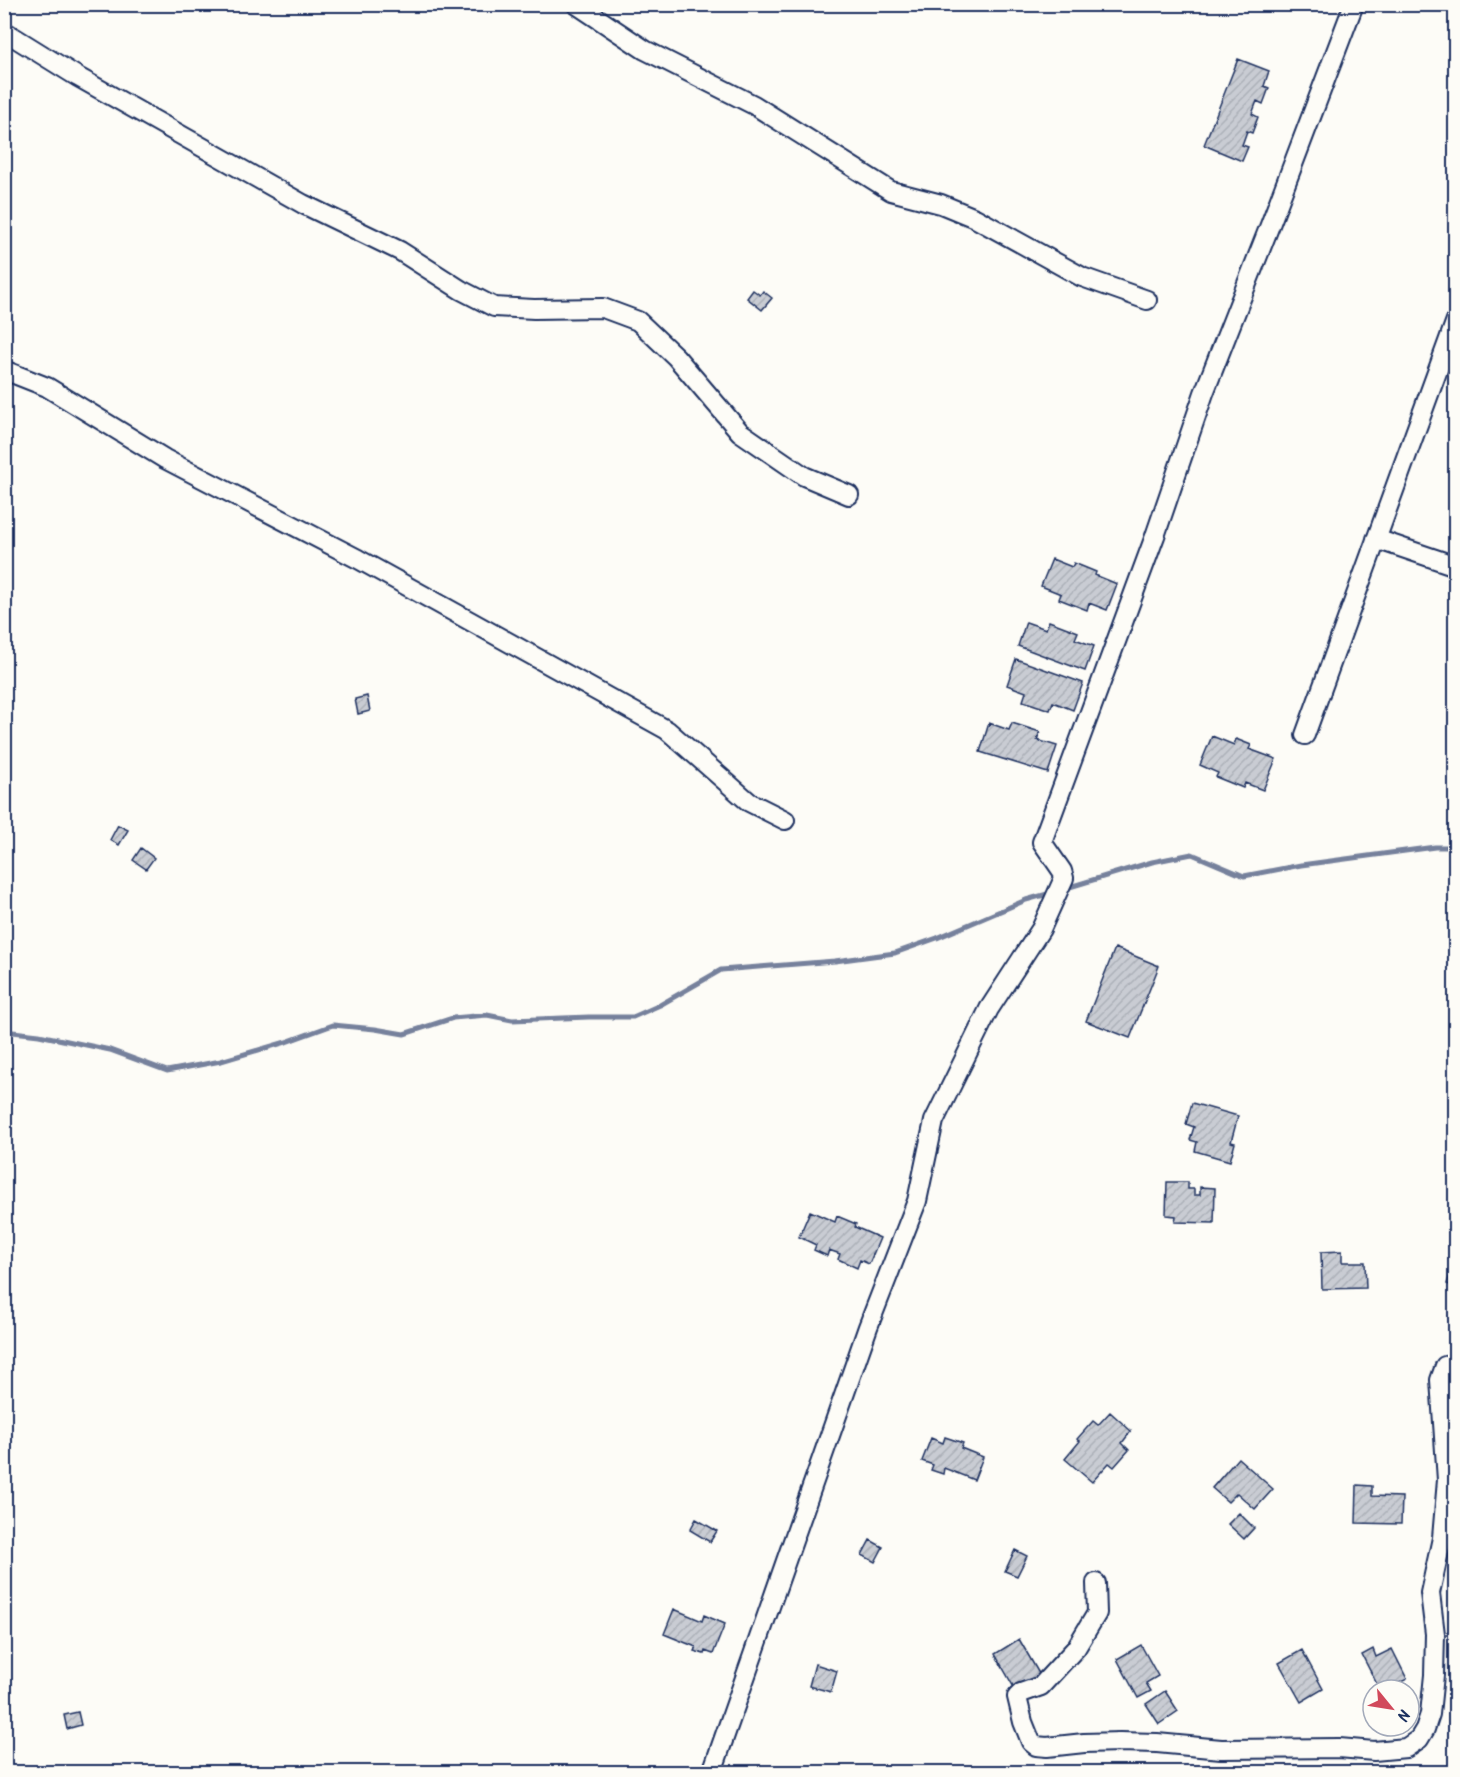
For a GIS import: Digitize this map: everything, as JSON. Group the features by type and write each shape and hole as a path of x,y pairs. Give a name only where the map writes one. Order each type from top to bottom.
{"street":[{"path":"576,4 645,50 754,105 891,191 941,204 975,218 1082,277 1147,300"},
{"path":"712,1773 868,1327 917,1201 934,1121 989,1010 1041,929 1062,884 1064,878 1062,871 1042,842 1155,536 1204,393 1354,4"},
{"path":"4,31 78,77 293,198 400,251 461,290 494,307 603,308 638,321 676,357 740,432 804,476 849,495"},
{"path":"1305,735 1455,320"},
{"path":"4,370 47,387 165,459 358,559 667,730 749,802 785,820"},
{"path":"1376,539 1455,566"},
{"path":"1096,1583 1097,1613 1076,1648 1041,1686 1021,1693 1017,1697 1023,1722 1031,1742 1036,1746 1120,1742 1221,1749 1339,1748 1374,1751 1406,1748 1419,1739 1430,1714 1435,1634 1430,1593 1442,1538 1447,1480 1440,1380 1445,1366 1455,1363"}],"building":[{"path":"1238,59 1269,71 1264,86 1269,88 1263,104 1257,101 1252,114 1258,117 1252,133 1247,131 1242,145 1248,147 1242,161 1204,145"},
{"path":"753,290 760,295 763,291 772,298 762,310 747,298"},
{"path":"1052,559 1072,567 1074,563 1117,584 1107,610 1089,603 1087,610 1059,599 1061,594 1041,586"},
{"path":"1049,621 1078,632 1075,639 1094,646 1085,671 1018,646 1026,622 1046,629"},
{"path":"1016,659 1083,683 1073,710 1053,702 1050,710 1023,701 1026,692 1007,685"},
{"path":"367,696 370,711 358,714 355,699"},
{"path":"989,723 1009,730 1012,723 1040,732 1037,740 1057,746 1048,773 980,752"},
{"path":"1212,736 1234,745 1236,739 1251,745 1249,749 1276,759 1263,790 1245,783 1243,788 1216,777 1218,773 1200,765"},
{"path":"118,825 128,830 119,845 110,840"},
{"path":"141,848 154,858 146,869 133,860"},
{"path":"1115,948 1159,966 1130,1038 1086,1021"},
{"path":"1192,1103 1238,1116 1231,1142 1235,1143 1230,1161 1195,1151 1197,1142 1190,1140 1194,1127 1186,1124"},
{"path":"1167,1182 1188,1182 1188,1189 1194,1189 1194,1195 1200,1195 1200,1187 1215,1188 1214,1223 1175,1222 1176,1216 1166,1215"},
{"path":"810,1211 835,1222 837,1216 880,1238 869,1264 860,1260 857,1268 838,1259 840,1254 829,1250 827,1256 814,1250 816,1245 799,1237"},
{"path":"1342,1251 1342,1262 1365,1262 1366,1288 1322,1289 1321,1252"},
{"path":"1456,1258 1456,1287 1447,1284"},
{"path":"1110,1412 1131,1431 1122,1443 1129,1450 1114,1467 1109,1463 1092,1482 1065,1459 1080,1441 1077,1439 1093,1421 1098,1425"},
{"path":"945,1437 963,1443 961,1448 983,1457 974,1480 944,1468 943,1474 931,1470 933,1465 922,1461 931,1438 943,1443"},
{"path":"1238,1458 1273,1489 1255,1509 1237,1493 1228,1502 1212,1488"},
{"path":"1357,1485 1372,1486 1372,1496 1402,1497 1401,1524 1356,1523"},
{"path":"1239,1513 1254,1528 1244,1539 1228,1524"},
{"path":"696,1519 717,1531 710,1542 690,1530"},
{"path":"870,1540 883,1547 875,1562 862,1555"},
{"path":"1015,1550 1027,1556 1017,1576 1005,1571"},
{"path":"674,1609 702,1621 704,1615 725,1624 713,1654 694,1651 696,1647 664,1634"},
{"path":"1019,1639 1041,1677 1016,1691 995,1654"},
{"path":"1141,1645 1158,1676 1146,1683 1151,1691 1138,1698 1117,1659"},
{"path":"1373,1649 1376,1657 1392,1649 1406,1678 1374,1678 1362,1655"},
{"path":"1302,1650 1323,1689 1301,1702 1279,1663"},
{"path":"815,1664 837,1671 831,1692 809,1686"},
{"path":"1165,1691 1178,1711 1159,1724 1146,1704"},
{"path":"78,1712 81,1725 67,1729 64,1715"}],"waterway":[{"path":"1063,889 1152,862 1192,854 1244,876 1301,865 1435,847 1456,847"},
{"path":"4,1031 39,1035 110,1050 167,1071 221,1061 286,1042 333,1025 404,1034 453,1018 487,1015 512,1020 633,1017 660,1005 721,970 835,961 895,953 937,938 1026,900 1051,893"}]}
